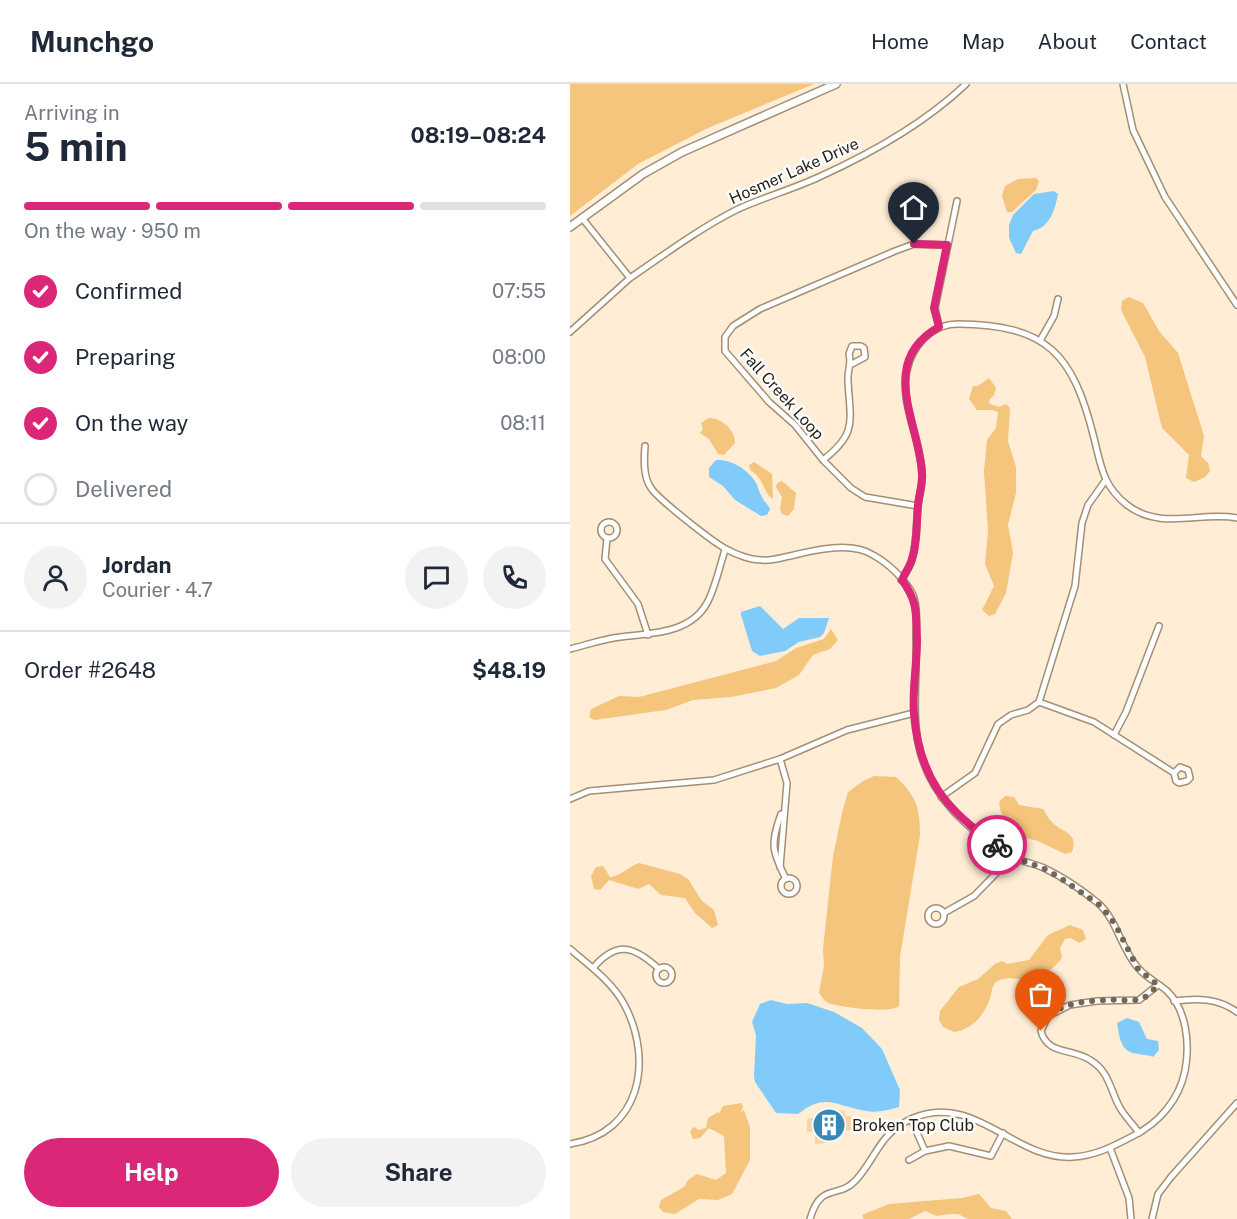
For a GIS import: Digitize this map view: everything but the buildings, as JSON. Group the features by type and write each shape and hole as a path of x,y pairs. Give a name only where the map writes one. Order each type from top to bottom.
{"street":[{"path":"570,227 643,174 682,152 836,84"},
{"name":"Hosmer Lake Drive","path":"570,332 630,278 690,236 738,210 819,177 880,147 929,115 966,84"},
{"path":"1123,84 1133,130 1165,197 1237,304"},
{"path":"939,327 934,308 947,245 956,216 957,201"},
{"path":"582,218 630,278"},
{"name":"Fall Creek Loop","path":"918,506 865,497 851,488 725,351 725,337 733,326 760,309 895,251 914,244 947,245"},
{"path":"1041,339 1054,316 1058,298"},
{"path":"902,580 912,562 918,534 918,506 922,475 917,440 904,389 906,372 919,343 939,327 953,324 1016,330 1041,339 1054,351 1075,382 1093,434 1105,481 1127,505 1157,518 1182,520 1214,516 1237,518"},
{"path":"823,460 838,448 847,436 850,426 848,376 852,364"},
{"path":"645,446 645,471 649,486 665,503 725,550 760,560 822,550 858,550 869,552 886,563 902,580 914,596 917,668 914,713 922,761 941,797 971,829 1012,857 1043,868 1075,886 1101,906 1115,924 1138,969 1169,993 1181,1013 1187,1035 1185,1071 1179,1089 1167,1108 1158,1119 1139,1133 1110,1148 1092,1155 1060,1157 1036,1150 961,1114 940,1113 911,1119 882,1140 855,1181 826,1193 817,1201 810,1219"},
{"path":"941,797 975,773 998,724 1011,715 1028,710 1039,702 1075,586 1082,523 1088,505 1105,481"},
{"path":"607,538 605,560 638,604 648,635"},
{"path":"570,650 606,639 666,632 686,623 701,612 708,601 725,550"},
{"path":"1114,735 1126,712 1159,626"},
{"path":"1039,702 1094,722 1174,773"},
{"path":"570,799 588,791 714,780 780,759 847,730 914,713"},
{"path":"780,759 787,783 780,867 786,879"},
{"path":"944,913 974,896 1012,857"},
{"path":"570,949 614,989 624,1003 639,1047 638,1081 634,1098 615,1124 590,1140 570,1144"},
{"path":"593,969 610,953 628,949 645,956 659,969"},
{"path":"1139,1133 1118,1105 1111,1083 1100,1067 1080,1054 1050,1047 1041,1031 1048,1016 1070,1005 1097,1001 1139,1000 1158,985"},
{"path":"1174,1001 1206,999 1219,1002 1237,1012"},
{"path":"1152,1219 1158,1194 1237,1103"},
{"path":"911,1119 925,1151"},
{"path":"909,1160 925,1151 949,1146 991,1156 1003,1133"},
{"path":"1110,1148 1129,1198 1131,1219"}],"shaded area":[{"path":"570,84 814,84 708,128 638,164 570,216"},
{"path":"1036,178 1039,181 1036,190 1012,212 1007,212 1002,196 1005,186 1018,179"},
{"path":"1129,297 1143,303 1159,331 1178,353 1204,436 1201,456 1208,463 1210,471 1205,477 1194,482 1186,478 1189,455 1162,428 1145,357 1121,310 1122,301"},
{"path":"989,378 996,388 989,400 990,404 999,407 1006,404 1010,408 1008,441 1016,467 1016,493 1008,525 1013,553 1006,593 995,614 989,616 982,610 994,586 985,564 988,531 984,471 987,440 996,428 998,412 977,410 969,399 973,386 978,386"},
{"path":"709,418 722,422 733,433 735,443 724,455 718,454 709,439 700,433 703,429 701,423"},
{"path":"754,462 772,474 773,499 767,494 759,478 750,470 749,465"},
{"path":"782,481 796,493 794,509 788,516 782,514 780,509 782,497 776,487 777,483"},
{"path":"831,629 838,640 830,649 813,655 799,675 776,688 731,697 693,700 666,710 594,720 589,717 591,709 619,696 639,697 776,661 796,648 824,639"},
{"path":"874,776 896,777 903,784 916,803 920,825 900,957 899,1006 886,1009 834,1005 828,1003 819,992 824,966 823,949 833,856 843,809 848,792"},
{"path":"1005,796 1014,797 1019,805 1043,809 1056,826 1071,837 1074,845 1072,852 1065,854 1038,841 1016,835 1001,812 999,802"},
{"path":"639,863 680,874 688,879 702,901 714,910 718,925 712,928 695,913 685,898 661,895 649,884 638,889 609,880 600,890 594,889 591,876 596,867 603,866 610,877"},
{"path":"1070,925 1083,930 1086,939 1079,943 1071,938 1065,939 1060,948 1062,958 1055,966 1042,975 1032,978 1007,978 996,982 986,1008 973,1024 954,1032 943,1027 939,1020 940,1011 959,987 978,979 1002,961 1008,964 1029,960 1048,935"},
{"path":"742,1103 743,1108 740,1113 744,1110 750,1127 750,1160 732,1194 718,1200 699,1199 675,1214 663,1212 659,1207 661,1200 684,1187 688,1180 697,1174 716,1180 726,1173 724,1136 709,1128 700,1138 693,1139 690,1131 694,1127 699,1130 706,1128 708,1118 718,1112 719,1114 723,1106"},
{"path":"979,1194 991,1208 1006,1211 1012,1219 968,1219 958,1214 937,1216 925,1211 909,1219 864,1219 862,1215 889,1204 962,1198"}],"water":[{"path":"1054,191 1058,194 1048,222 1033,231 1021,254 1016,253 1009,238 1009,225 1013,215 1034,194"},
{"path":"716,460 733,463 749,474 770,509 767,515 761,516 735,500 723,486 709,477 709,468"},
{"path":"760,606 783,629 799,618 829,618 824,633 820,637 799,642 785,651 760,656 752,651 741,612"},
{"path":"771,1000 787,1004 807,1003 834,1012 862,1028 882,1049 900,1090 899,1107 870,1112 824,1102 808,1107 798,1114 776,1113 755,1082 754,1076 756,1035 752,1022 760,1004"},
{"path":"1127,1018 1139,1022 1147,1039 1158,1041 1159,1050 1153,1057 1125,1049 1117,1023"}],"way so far":[{"path":"997,845 1012,857 1043,868 1075,886 1101,906 1115,924 1138,969 1158,985 1151,993 1139,1000 1097,1001 1070,1005 1048,1016 1041,1031"}],"place":[{"name":"Broken Top Club","path":"829,1125"}],"route":[{"path":"914,244 947,245 934,308 939,327 919,343 906,372 904,389 906,406 917,440 922,475 918,506 918,534 912,562 902,580 914,596 917,668 914,713 922,761 941,797 971,829 997,845"}]}
